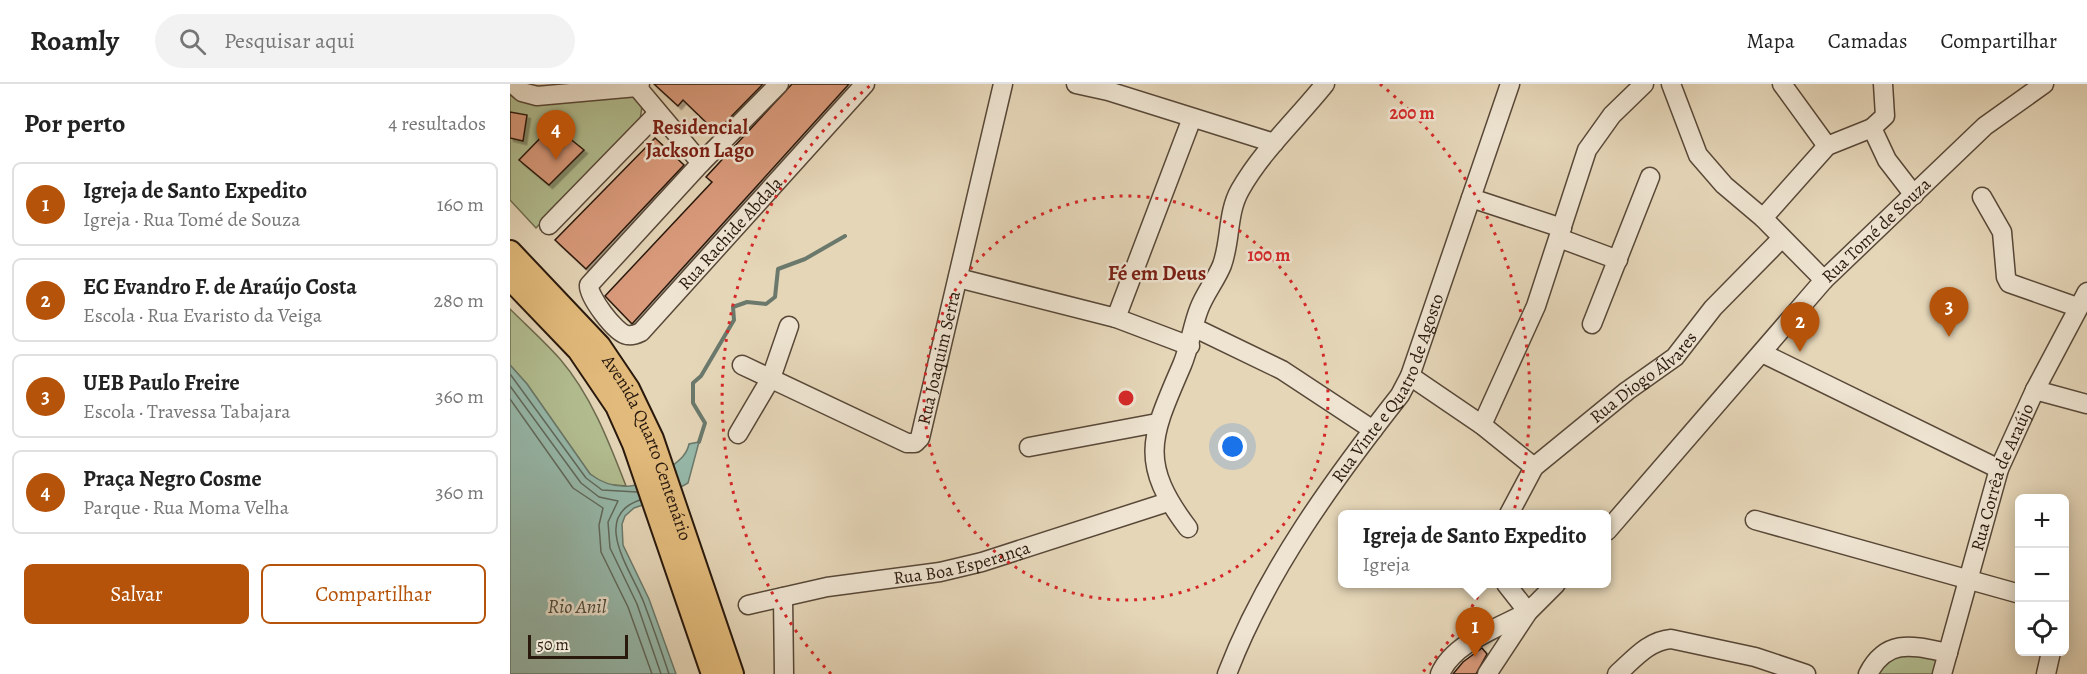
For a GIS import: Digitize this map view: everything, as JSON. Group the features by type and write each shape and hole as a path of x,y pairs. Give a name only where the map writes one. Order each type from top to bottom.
{"main road":[{"name":"Avenida Quarto Centenário","path":"510,252 599,345 628,389 643,442 674,531 732,674"},
{"name":"Avenida Quarto Centenário","path":"510,278 593,367 643,442"},
{"name":"Avenida Quarto Centenário","path":"674,531 712,674"}],"street":[{"path":"513,84 522,92 537,96 638,85 658,113 701,163 779,84"},
{"name":"Rua Rachide Abdala","path":"701,163 589,285 591,297 619,332 627,335 641,332 865,84"},
{"name":"Rua Joaquim Serra","path":"742,364 907,443 915,443 922,434 1003,84"},
{"path":"1076,84 1109,87 1192,118 1274,143"},
{"path":"1188,528 1168,502 1157,472 1154,438 1157,423 1193,337 1198,311 1223,262 1233,204 1256,166 1325,84"},
{"name":"Rua Vinte e Quatro de Agosto","path":"1227,674 1243,634 1305,526 1400,395 1410,376 1510,84"},
{"path":"1482,424 1536,306 1587,150 1612,115 1644,84"},
{"path":"1671,84 1698,155 1724,185 1763,218 1780,239 1824,280"},
{"path":"1782,84 1827,146"},
{"path":"1763,218 1827,146 1872,128 1885,117 1883,84"},
{"name":"Rua Tomé de Souza","path":"1611,526 1824,280 1985,126 2044,84"},
{"path":"549,225 658,113"},
{"path":"1116,318 1192,118"},
{"path":"1872,128 1887,160 1914,195"},
{"path":"1592,324 1650,177"},
{"path":"1982,197 2002,232 2006,277 2009,283 2077,307"},
{"path":"1471,198 1560,233 1618,260"},
{"name":"Rua Diogo Álvares","path":"1511,510 1534,466 1628,391 1675,357 1713,308 1780,239"},
{"path":"958,278 1193,337 1282,370 1373,430"},
{"name":"Rua Corrêa de Araújo","path":"1942,674 1999,469 2035,390 2077,307 2087,292"},
{"path":"738,434 771,378 789,326"},
{"path":"1762,353 1999,469"},
{"path":"1410,376 1482,424 1534,466"},
{"path":"2035,390 2087,404"},
{"path":"1029,447 1157,423"},
{"name":"Rua Boa Esperança","path":"748,605 828,586 940,572 1168,502"},
{"path":"1755,520 2015,593"},
{"path":"1509,588 1528,612"},
{"path":"1487,674 1528,612 1552,588"},
{"path":"783,597 784,674"},
{"path":"1440,674 1445,663 1471,642 1528,612"},
{"path":"1617,674 1647,646 1662,640 1687,641 1755,657 1806,674"},
{"path":"1868,674 1877,659 1893,648 1912,646 1948,653"},
{"path":"2046,674 2050,656"}],"shaded area":[{"path":"510,94 520,101 532,104 632,94 642,106 640,120 536,228 510,200"},
{"path":"510,309 560,359 581,388 606,436 626,486 604,484 590,474 527,384 510,365"},
{"path":"1897,651 1938,656 1933,674 1873,674"}],"water":[{"name":"Rio Anil","path":"510,365 527,384 590,474 601,481 611,485 632,486 653,479 678,461 685,454 689,444 699,442 688,483 660,499 634,508 625,516 622,524 623,545 649,599 676,674 510,674"}],"building":[{"path":"654,84 763,84 716,132 683,100 678,106"},
{"path":"792,84 849,84 632,324 605,296 712,182 706,177"},
{"path":"510,112 527,115 523,141 510,138"},
{"path":"553,125 584,150 549,185 519,160"},
{"path":"655,138 684,165 586,269 555,240"},
{"path":"1482,648 1487,654 1476,674 1453,674 1463,662"}],"waterway":[{"path":"699,442 705,423 693,403 693,383 701,376 734,320 733,307 747,302 766,304 775,297 778,269 805,259 845,236"}],"place":[{"name":"Praça Negro Cosme","path":"556,160"},
{"name":"UEB Paulo Freire","path":"1949,337"},
{"name":"EC Evandro F. de Araújo Costa","path":"1800,352"},
{"name":"Igreja de Santo Expedito","path":"1475,657"}],"district":[{"name":"Residencial Jackson Lago","path":"700,138"},
{"name":"Fé em Deus","path":"1157,273"}]}
